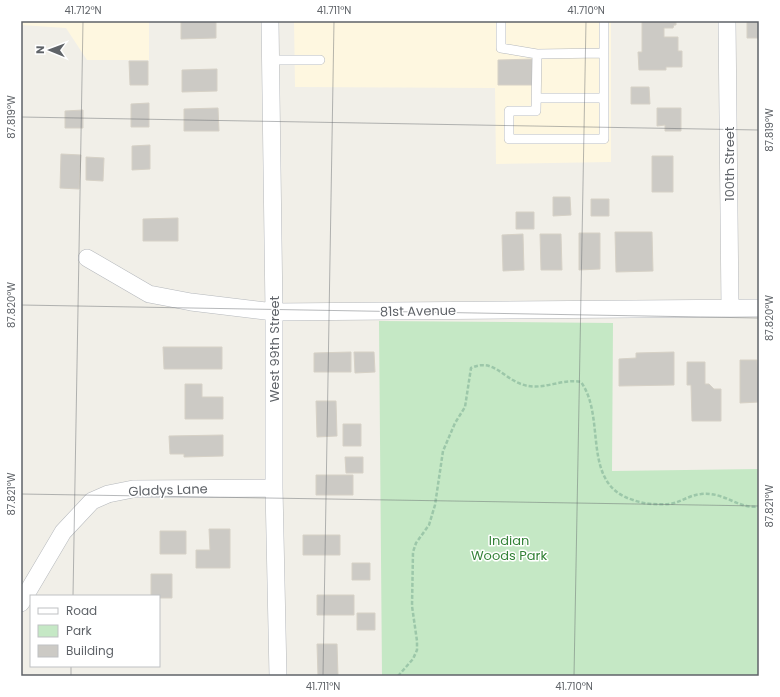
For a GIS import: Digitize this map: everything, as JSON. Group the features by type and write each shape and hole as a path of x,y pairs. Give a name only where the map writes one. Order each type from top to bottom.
{"street":[{"name":"West 99th Street","path":"270,21 274,312 274,488 278,676"},
{"name":"100th Street","path":"728,21 730,308"},
{"name":"81st Avenue","path":"87,258 149,294 191,302 274,312 759,308"},
{"name":"Gladys Lane","path":"21,603 63,532 92,500 108,494 133,489 274,488"}],"lane":[{"path":"501,21 501,48 537,54 604,53"},
{"path":"537,54 536,111 509,111 509,139 604,139 604,21"},
{"path":"270,60 320,60"},
{"path":"537,98 604,98"}],"path":[{"path":"398,676 413,659 417,650 412,606 413,552 416,543 429,525 435,505 443,451 455,423 465,407 471,368 480,364 488,364 520,384 531,387 571,380 581,382 586,389 592,404 598,464 610,486 621,497 642,503 670,504 690,496 719,494 747,507 759,506"}],"shaded area":[{"path":"21,21 149,21 149,60 87,60 66,28 21,25"},
{"path":"294,21 611,21 611,162 496,164 495,88 295,87"}],"green space":[{"name":"Indian Woods Park","path":"379,321 613,323 612,471 759,469 759,676 382,676"}],"building":[{"path":"181,21 216,21 216,38 181,39"},
{"path":"642,21 676,21 676,25 674,25 673,28 664,28 664,37 678,37 678,51 682,51 682,67 666,67 666,70 639,70 638,52 642,52"},
{"path":"747,21 759,21 759,38 747,38"},
{"path":"534,59 534,85 498,85 498,60"},
{"path":"129,61 148,61 148,85 130,85"},
{"path":"217,69 217,91 182,92 182,70"},
{"path":"631,87 649,87 650,104 631,104"},
{"path":"149,103 149,127 131,127 131,104"},
{"path":"218,108 219,131 184,131 184,109"},
{"path":"657,108 681,108 681,131 665,131 665,125 657,126"},
{"path":"83,110 83,128 65,128 65,111"},
{"path":"150,145 150,169 132,170 132,146"},
{"path":"61,154 81,155 79,189 60,188"},
{"path":"652,156 673,156 673,192 652,192"},
{"path":"86,157 104,158 103,181 86,180"},
{"path":"553,197 570,197 571,215 553,216"},
{"path":"591,199 609,199 609,216 591,216"},
{"path":"516,212 534,212 534,229 516,229"},
{"path":"178,218 178,241 143,241 143,219"},
{"path":"615,232 652,232 653,271 616,272"},
{"path":"579,233 600,233 600,269 579,270"},
{"path":"523,234 524,270 503,271 502,235"},
{"path":"540,234 561,234 562,270 541,270"},
{"path":"163,347 222,347 222,369 164,369"},
{"path":"351,352 351,372 314,372 314,353"},
{"path":"354,352 374,352 375,372 355,373"},
{"path":"674,352 674,385 619,386 619,359 636,358 636,353"},
{"path":"740,360 757,360 759,402 740,403"},
{"path":"687,362 705,362 705,384 709,384 714,389 721,389 721,421 692,421 691,385 687,385"},
{"path":"185,384 202,384 202,397 223,397 223,419 185,419"},
{"path":"316,401 336,401 337,436 317,437"},
{"path":"343,424 361,424 361,446 343,446"},
{"path":"223,435 223,456 184,457 184,454 170,454 169,436"},
{"path":"345,457 363,457 363,473 346,473"},
{"path":"316,475 353,475 353,495 316,495"},
{"path":"209,529 230,529 230,568 196,568 196,550 210,550"},
{"path":"160,531 186,531 186,554 160,554"},
{"path":"303,535 340,535 340,555 303,555"},
{"path":"352,563 370,563 370,580 352,580"},
{"path":"151,574 172,574 172,598 160,598 160,595 151,595"},
{"path":"317,595 354,595 354,615 317,615"},
{"path":"357,613 375,613 375,630 357,630"},
{"path":"317,644 337,644 338,676 318,676"}]}
